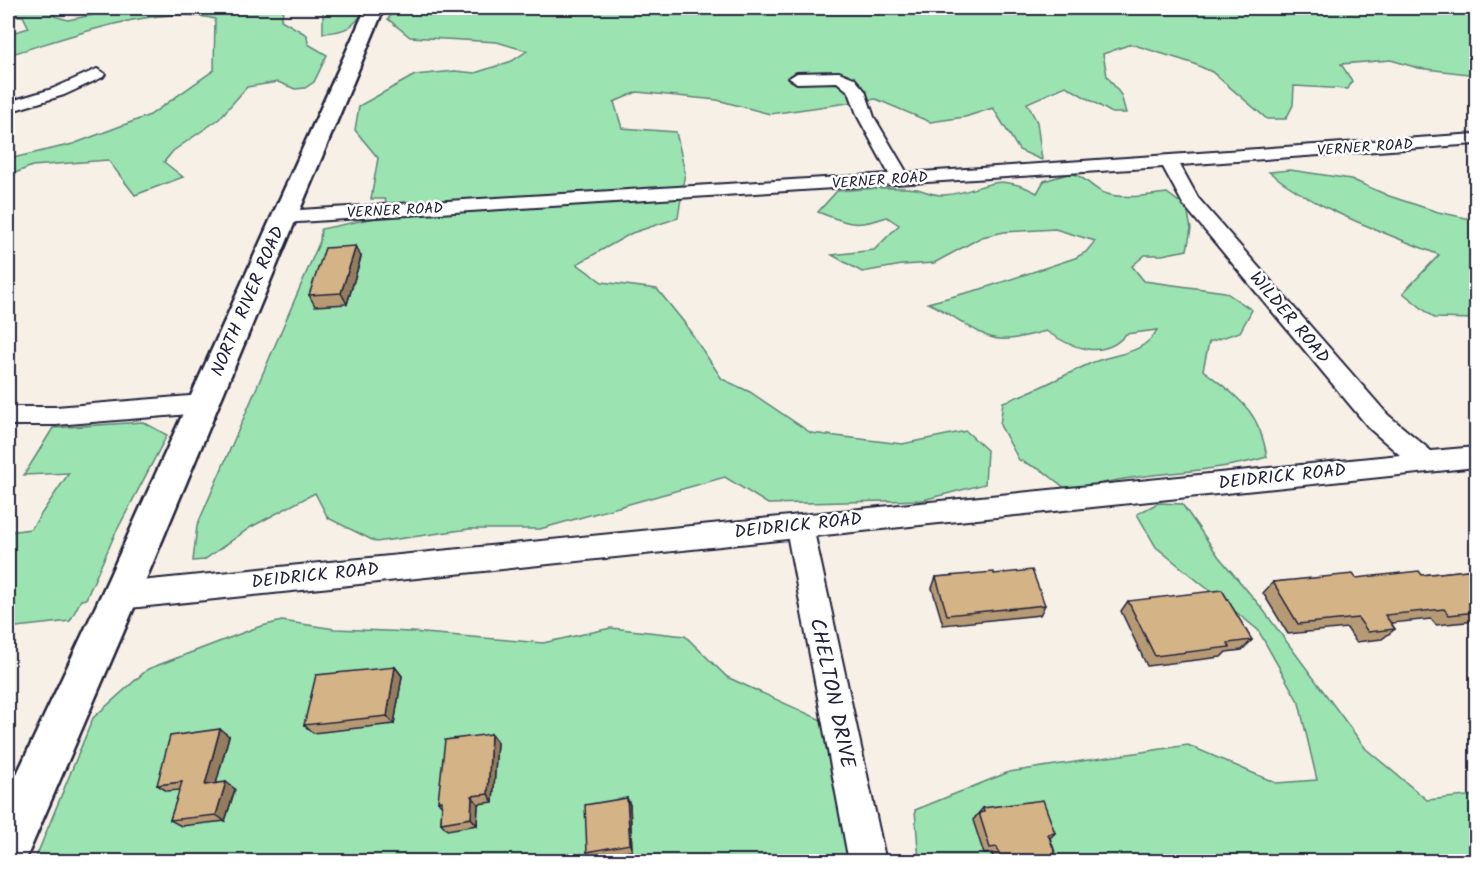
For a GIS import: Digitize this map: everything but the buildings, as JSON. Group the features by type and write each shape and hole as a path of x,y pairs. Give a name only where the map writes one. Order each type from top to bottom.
{"street":[{"name":"NORTH RIVER ROAD","path":"8,844 120,596 375,8"},
{"path":"8,107 58,92 97,74"},
{"path":"797,78 838,77 848,81 857,91 866,117 901,178"},
{"name":"VERNER ROAD","path":"283,217 1476,139"},
{"name":"WILDER ROAD","path":"1168,160 1190,200 1379,422 1426,462"},
{"path":"8,416 56,416 202,404"},
{"name":"DEIDRICK ROAD","path":"120,596 1476,457"},
{"name":"CHELTON DRIVE","path":"799,525 868,861"}],"green space":[{"path":"8,8 56,8 54,16 68,20 126,8 284,8 281,20 307,35 308,44 327,55 314,82 305,88 295,89 278,82 247,87 219,119 173,151 164,162 183,177 135,195 108,160 32,166 8,176 8,159 73,144 150,115 214,70 215,19 191,15 165,15 139,19 84,32 8,55 8,34 29,28 23,16 8,16"},
{"path":"284,8 365,8 348,28 323,33 323,9"},
{"path":"395,8 1476,8 1476,75 1418,68 1391,60 1341,64 1352,81 1348,89 1294,86 1293,105 1286,119 1267,119 1212,72 1192,63 1131,44 1103,54 1107,76 1121,95 1126,113 1112,113 1066,86 1027,103 1037,122 1042,160 1019,150 993,108 965,117 930,122 876,99 770,114 717,100 637,92 614,102 622,128 676,132 685,172 678,218 632,233 577,264 602,282 657,289 683,321 722,379 750,392 811,433 902,444 966,431 987,450 985,484 923,500 768,504 725,477 540,529 469,529 376,542 328,518 315,493 251,527 204,560 193,561 197,526 320,241 321,229 390,215 385,199 371,199 378,158 355,130 359,106 415,75 455,71 475,73 512,61 527,51 497,42 410,37 388,19"},
{"path":"1290,170 1351,179 1389,196 1438,212 1476,220 1476,319 1434,318 1403,293 1439,255 1329,209 1288,186 1269,172"},
{"path":"1071,173 1104,193 1127,197 1167,193 1187,208 1191,229 1187,250 1162,255 1145,255 1132,266 1144,281 1225,292 1252,310 1240,332 1209,342 1203,370 1246,406 1259,427 1267,457 1218,467 1118,480 1070,492 1043,471 1019,460 1000,425 1003,402 1098,360 1136,349 1144,345 1157,330 1126,334 1108,347 1098,349 1076,347 1046,331 1018,338 996,339 975,330 928,303 981,289 1075,258 1086,252 1095,241 1055,229 1004,232 982,237 934,263 902,265 862,272 832,255 874,250 899,225 887,217 867,223 852,223 818,212 837,191 897,188 917,189 944,195 998,182 1022,186 1037,193 1044,181"},
{"path":"143,422 167,435 115,534 86,599 81,600 70,621 8,628 8,532 31,529 69,473 24,475 53,428"},
{"path":"1158,503 1182,504 1219,557 1261,607 1366,749 1427,800 1476,795 1476,861 919,861 915,810 1009,772 1188,745 1276,783 1317,780 1299,703 1258,630 1156,547 1137,514"},
{"path":"282,621 335,629 412,632 543,643 611,628 685,636 727,677 841,729 868,862 34,862 93,718 148,669 258,627"}],"waterway":[{"path":"1044,8 1131,11 1181,8"}]}
